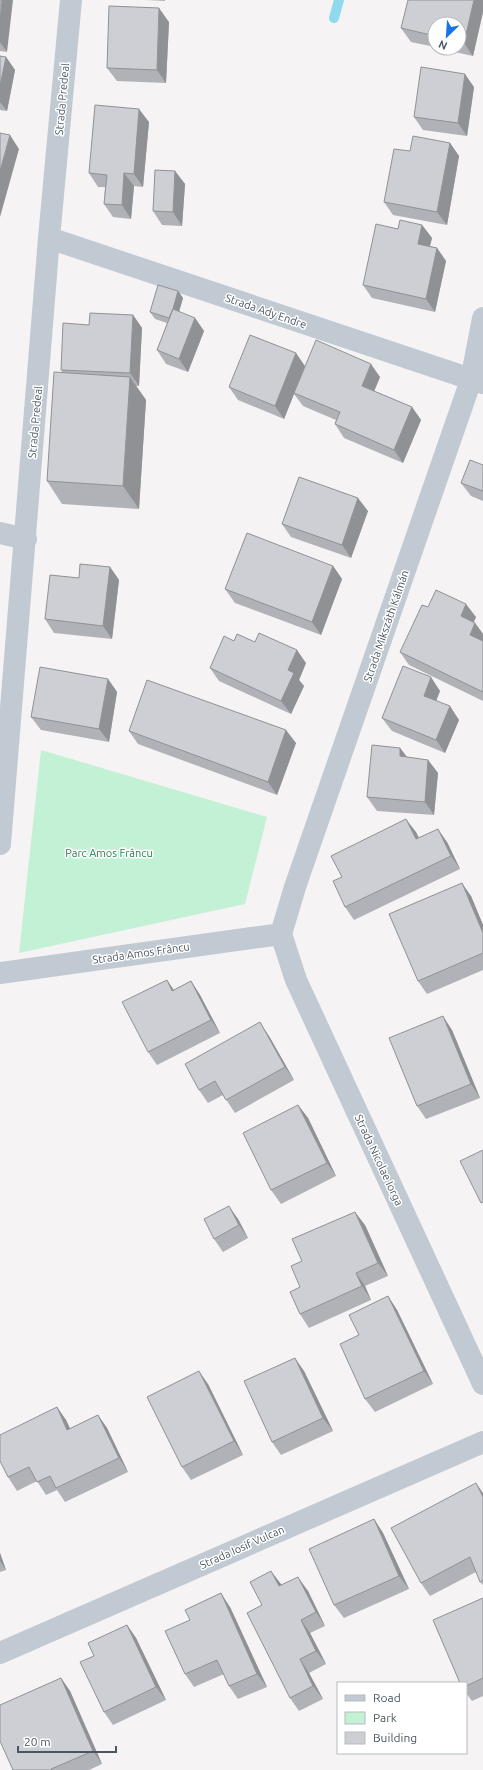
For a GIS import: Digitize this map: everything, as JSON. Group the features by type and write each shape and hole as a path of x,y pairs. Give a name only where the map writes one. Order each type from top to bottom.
{"street":[{"name":"Strada Predeal","path":"0,844 71,0"},
{"name":"Strada Ady Endre","path":"50,238 477,382"},
{"name":"Strada Mikszáth Kálmán","path":"281,934 295,887 477,382 483,318"},
{"path":"0,533 26,539"},
{"name":"Strada Amos Frâncu","path":"0,973 281,934"},
{"name":"Strada Nicolae Iorga","path":"281,934 296,980 483,1384"},
{"name":"Strada Iosif Vulcan","path":"0,1653 483,1442"}],"green space":[{"name":"Parc Amos Frâncu","path":"41,750 267,817 245,904 19,953"}],"building":[{"path":"0,0 2,0 0,21"},
{"path":"408,0 474,0 467,30 467,16 427,16 427,34 401,28"},
{"path":"109,6 159,8 157,70 107,68"},
{"path":"0,56 6,57 0,86"},
{"path":"421,67 465,74 458,123 414,117"},
{"path":"95,105 139,109 134,174 124,173 122,205 104,204 107,175 89,173"},
{"path":"0,133 10,135 0,171"},
{"path":"413,136 450,143 437,212 384,202 394,149 410,151"},
{"path":"155,170 175,171 173,212 153,211"},
{"path":"400,220 422,225 418,244 437,248 426,299 363,285 376,224 398,229"},
{"path":"158,285 178,291 169,318 150,312"},
{"path":"173,309 195,318 179,359 157,350"},
{"path":"90,313 133,315 130,373 61,370 63,323 89,325"},
{"path":"250,335 296,353 275,406 229,387"},
{"path":"316,340 371,364 362,386 412,407 394,450 335,424 340,412 294,393"},
{"path":"54,372 130,377 123,486 47,481"},
{"path":"470,460 483,465 483,491 461,483"},
{"path":"299,477 358,498 342,545 282,524"},
{"path":"247,533 333,566 312,622 225,589"},
{"path":"80,564 110,567 103,626 45,619 50,575 79,578"},
{"path":"436,590 466,604 461,616 475,623 470,635 483,641 483,692 400,652 422,605 428,607"},
{"path":"259,633 297,650 288,670 294,673 281,701 210,668 224,636 234,641 237,634 255,642"},
{"path":"403,666 431,677 424,696 450,706 436,740 382,718"},
{"path":"40,667 108,679 99,729 31,717"},
{"path":"147,680 286,730 268,782 129,731"},
{"path":"372,745 400,748 400,756 428,760 425,802 367,797"},
{"path":"406,819 416,839 438,829 451,856 345,907 333,881 342,877 331,856"},
{"path":"462,883 483,933 483,953 418,981 389,914"},
{"path":"167,980 172,991 191,981 211,1020 148,1052 122,1002"},
{"path":"443,1016 471,1084 417,1106 389,1038"},
{"path":"260,1022 285,1067 226,1100 215,1081 199,1090 185,1064"},
{"path":"298,1105 327,1163 271,1190 243,1133"},
{"path":"483,1150 483,1202 481,1203 460,1161"},
{"path":"229,1206 239,1225 214,1239 204,1219"},
{"path":"355,1212 378,1263 356,1273 362,1286 300,1314 290,1292 300,1287 291,1266 302,1261 292,1239"},
{"path":"388,1296 424,1371 365,1399 340,1344 359,1335 349,1315"},
{"path":"295,1358 323,1418 272,1442 244,1381"},
{"path":"199,1371 234,1441 182,1467 147,1397"},
{"path":"57,1407 67,1430 98,1415 119,1458 56,1488 50,1476 37,1482 29,1467 8,1477 0,1461 0,1435"},
{"path":"476,1483 483,1497 483,1580 480,1582 470,1557 421,1583 391,1528"},
{"path":"374,1519 399,1576 334,1605 309,1549"},
{"path":"271,1571 279,1586 298,1577 316,1612 301,1620 316,1651 300,1659 313,1686 290,1698 247,1613 262,1605 250,1582"},
{"path":"221,1593 257,1674 229,1686 217,1660 185,1674 165,1631 190,1620 185,1610"},
{"path":"483,1598 483,1678 467,1686 467,1682 460,1682 433,1620"},
{"path":"127,1625 156,1687 104,1712 80,1662 94,1656 88,1643"},
{"path":"61,1678 93,1751 51,1769 52,1770 13,1770 0,1741 0,1705"}],"waterway":[{"path":"334,18 339,0"}]}
